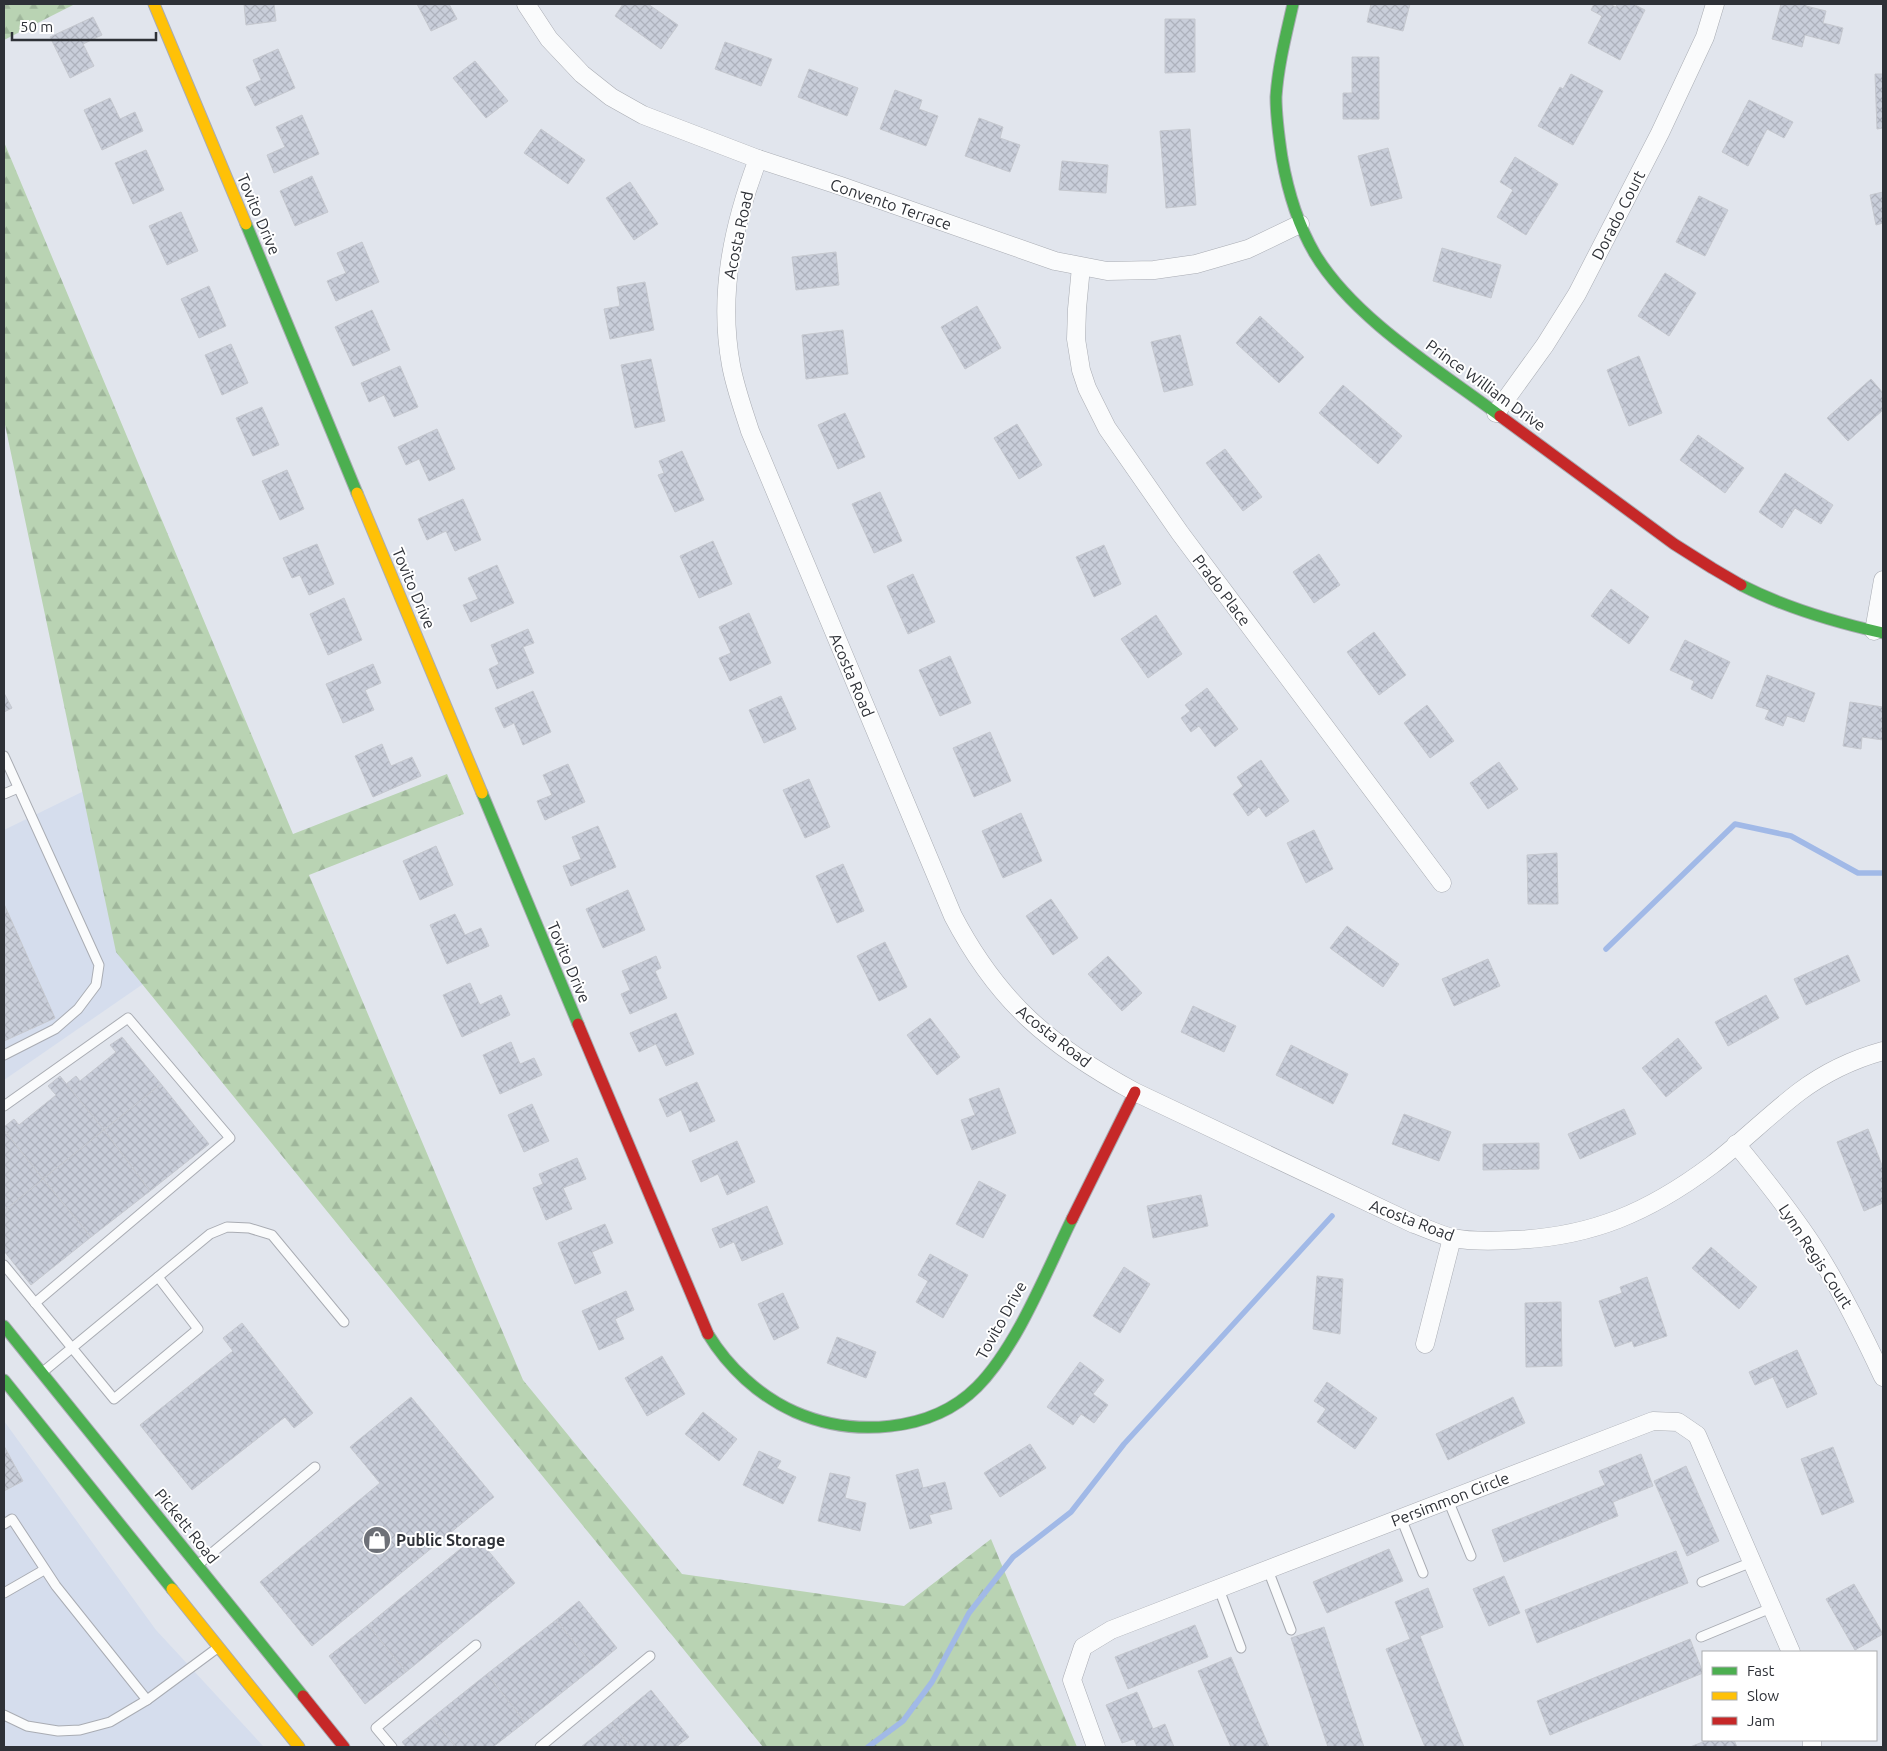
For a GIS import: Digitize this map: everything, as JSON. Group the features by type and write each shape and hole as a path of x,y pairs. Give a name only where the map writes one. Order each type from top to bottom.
{"street":[{"name":"Tovito Drive","path":"154,4 693,1302 706,1331 730,1364 768,1397 792,1410 821,1421 846,1426 887,1426 914,1423 940,1414 963,1399 994,1368 1028,1308 1135,1092"},
{"name":"Convento Terrace","path":"526,4 549,39 582,74 610,97 642,115 758,159 1056,261 1107,271 1154,270 1196,264 1248,249 1300,224"},
{"name":"Prince William Drive","path":"1293,4 1277,92 1277,122 1284,173 1290,198 1300,224 1317,257 1338,285 1358,306 1399,341 1671,541 1721,574 1751,590 1784,604 1879,632"},
{"name":"Dorado Court","path":"1496,412 1545,345 1577,294 1660,133 1705,37 1715,4"},
{"name":"Acosta Road","path":"758,159 740,214 729,261 726,331 731,365 739,398 750,431 945,898 966,942 996,985 1032,1024 1072,1054 1107,1077 1135,1092 1368,1203 1414,1224 1452,1238 1499,1240 1535,1239 1568,1235 1598,1227 1659,1201 1712,1165 1800,1092 1822,1077 1849,1063 1883,1051"},
{"name":"Prado Place","path":"1081,267 1076,340 1081,370 1087,388 1107,428 1180,533 1442,883"},
{"path":"1879,632 1883,580"},
{"name":"Lynn Regis Court","path":"1736,1144 1765,1179 1816,1250 1845,1298 1883,1377"},
{"path":"1425,1344 1452,1238"},
{"name":"Pickett Road","path":"4,1326 344,1747"},
{"path":"4,1380 299,1747"},
{"name":"Persimmon Circle","path":"1096,1747 1072,1680 1083,1647 1111,1630 1652,1421 1678,1422 1698,1435 1791,1651"}],"lane":[{"path":"4,756 99,965 96,985 78,1009 55,1029 4,1055"},
{"path":"4,794 18,788"},
{"path":"4,1106 128,1018 230,1138 35,1303"},
{"path":"42,1372 210,1234 227,1227 249,1228 272,1235 344,1322"},
{"path":"4,1265 114,1399 198,1329 158,1277"},
{"path":"197,1565 315,1467"},
{"path":"1448,1500 1471,1556"},
{"path":"1401,1518 1423,1573"},
{"path":"4,1524 12,1519 44,1570 147,1700"},
{"path":"1702,1582 1752,1562"},
{"path":"4,1593 44,1570"},
{"path":"1268,1570 1291,1630"},
{"path":"1219,1589 1241,1648"},
{"path":"1701,1637 1771,1608"},
{"path":"392,1747 376,1728 476,1645"},
{"path":"4,1715 27,1726 58,1731 80,1730 110,1722 147,1700 218,1647"},
{"path":"540,1747 650,1656"}],"shaded area":[{"path":"84,791 143,984 4,1080 4,830"},
{"path":"4,1421 156,1630 264,1747 4,1747"}],"green space":[{"path":"4,4 75,4 4,40"},
{"path":"4,142 293,834 447,774 464,814 309,875 523,1380 682,1574 904,1606 991,1539 1077,1747 763,1747 116,952 4,420"}],"building":[{"path":"244,4 274,4 276,21 246,25"},
{"path":"417,4 449,4 457,19 431,31"},
{"path":"623,4 648,4 678,25 661,49 615,16"},
{"path":"1371,4 1410,4 1403,31 1367,22"},
{"path":"1594,4 1609,4 1616,7 1617,4 1633,4 1645,10 1620,60 1588,43 1602,16 1591,10"},
{"path":"1781,4 1806,4 1806,6 1826,11 1823,23 1843,28 1839,44 1805,35 1802,47 1772,39"},
{"path":"93,17 102,35 83,44 94,66 70,78 50,37"},
{"path":"1165,19 1195,19 1195,72 1165,73"},
{"path":"725,42 772,59 761,86 715,69"},
{"path":"278,49 295,88 255,106 246,87 261,80 253,60"},
{"path":"1352,57 1379,57 1379,119 1343,119 1343,93 1352,93"},
{"path":"475,61 508,101 486,118 453,78"},
{"path":"809,69 858,88 847,116 798,97"},
{"path":"1571,74 1603,91 1573,145 1538,126 1560,87 1563,89"},
{"path":"1875,74 1883,74 1883,128 1877,129"},
{"path":"895,90 922,100 919,109 938,116 926,146 880,129"},
{"path":"110,98 120,119 135,112 143,131 102,150 84,110"},
{"path":"1749,100 1793,122 1784,138 1767,129 1748,166 1722,152"},
{"path":"302,115 319,154 274,173 267,155 285,147 276,127"},
{"path":"979,118 1003,127 1000,138 1020,145 1010,172 965,156"},
{"path":"541,129 585,160 568,184 524,153"},
{"path":"1190,129 1196,205 1166,208 1160,131"},
{"path":"1388,148 1402,198 1371,206 1358,156"},
{"path":"146,150 164,190 133,204 115,163"},
{"path":"1515,157 1558,184 1526,235 1497,217 1513,190 1500,182"},
{"path":"1062,161 1108,165 1106,193 1059,190"},
{"path":"312,176 328,212 295,226 280,191"},
{"path":"630,182 658,224 634,240 606,198"},
{"path":"1883,192 1883,223 1876,225 1870,195"},
{"path":"1699,196 1728,210 1705,256 1676,242"},
{"path":"181,212 198,251 167,265 149,226"},
{"path":"362,242 379,282 336,301 327,281 346,273 337,253"},
{"path":"1442,248 1501,265 1491,298 1433,281"},
{"path":"836,252 839,285 796,290 792,257"},
{"path":"1665,273 1696,293 1669,336 1638,316"},
{"path":"645,282 654,330 610,339 604,309 620,306 617,287"},
{"path":"209,286 226,326 199,338 181,299"},
{"path":"977,306 1001,348 965,369 941,327"},
{"path":"372,310 390,350 353,366 335,327"},
{"path":"1260,316 1304,357 1279,383 1236,343"},
{"path":"843,330 848,374 806,379 802,335"},
{"path":"1180,335 1193,385 1164,392 1151,342"},
{"path":"231,344 248,383 222,395 205,355"},
{"path":"1639,356 1662,413 1629,426 1607,370"},
{"path":"651,359 665,421 635,428 621,365"},
{"path":"400,366 418,407 394,417 384,395 369,402 361,383"},
{"path":"1871,379 1883,393 1883,410 1848,441 1827,418"},
{"path":"1343,385 1402,436 1378,464 1319,413"},
{"path":"262,407 279,445 253,456 236,418"},
{"path":"845,413 865,457 838,469 818,425"},
{"path":"1017,424 1042,465 1019,479 994,438"},
{"path":"437,429 455,469 429,481 419,459 406,465 398,447"},
{"path":"1698,435 1744,468 1725,493 1680,460"},
{"path":"1225,449 1262,497 1243,511 1206,463"},
{"path":"682,451 704,500 675,512 658,475 664,473 659,461"},
{"path":"287,470 304,509 280,520 262,481"},
{"path":"1785,473 1833,505 1821,524 1795,508 1782,528 1759,512"},
{"path":"880,492 902,541 874,553 852,504"},
{"path":"463,499 481,540 455,551 446,531 427,540 418,519"},
{"path":"713,541 732,584 699,598 680,556"},
{"path":"317,544 334,584 309,595 300,575 292,578 283,558"},
{"path":"1104,545 1121,584 1094,597 1076,557"},
{"path":"1319,554 1340,585 1314,603 1293,572"},
{"path":"497,565 514,603 471,622 463,605 478,599 468,578"},
{"path":"913,574 935,622 908,634 887,586"},
{"path":"1611,589 1649,617 1629,644 1591,616"},
{"path":"344,598 362,640 328,655 310,614"},
{"path":"749,613 771,663 730,681 719,658 731,653 719,627"},
{"path":"1156,615 1182,654 1148,678 1121,639"},
{"path":"528,629 534,643 523,647 534,673 497,689 489,669 499,664 491,645"},
{"path":"1374,632 1406,675 1379,695 1347,652"},
{"path":"1685,640 1730,662 1712,699 1691,689 1694,681 1670,670"},
{"path":"950,656 971,703 940,716 919,670"},
{"path":"373,664 381,683 365,690 374,710 343,723 326,684"},
{"path":"1767,675 1815,693 1804,722 1787,716 1783,726 1765,719 1769,710 1756,706"},
{"path":"1207,688 1238,729 1215,747 1199,726 1191,732 1181,718 1190,711 1185,705"},
{"path":"533,691 551,732 523,745 514,723 504,728 495,708"},
{"path":"4,693 12,708 4,712"},
{"path":"781,696 796,729 764,743 749,710"},
{"path":"1850,702 1883,707 1883,740 1862,737 1861,749 1843,746"},
{"path":"1427,705 1454,741 1430,758 1404,723"},
{"path":"990,732 1011,781 974,797 953,748"},
{"path":"382,744 391,766 412,757 421,776 373,797 355,756"},
{"path":"1261,760 1289,801 1266,817 1259,807 1248,816 1233,794 1243,786 1237,777"},
{"path":"1499,762 1518,789 1488,809 1470,783"},
{"path":"568,764 585,802 545,820 537,801 552,795 543,775"},
{"path":"809,779 830,827 805,838 783,790"},
{"path":"1021,813 1042,861 1003,878 982,831"},
{"path":"598,826 616,867 571,886 563,866 581,859 572,837"},
{"path":"1314,830 1333,869 1306,883 1287,843"},
{"path":"436,846 453,885 420,900 403,861"},
{"path":"1557,853 1558,904 1528,904 1527,855"},
{"path":"843,864 864,911 837,923 816,876"},
{"path":"628,890 645,930 603,948 586,909"},
{"path":"1051,899 1078,938 1053,955 1026,916"},
{"path":"4,904 55,1018 4,1041"},
{"path":"455,914 465,935 481,928 489,946 447,964 430,925"},
{"path":"1347,926 1399,964 1383,987 1330,948"},
{"path":"885,942 907,987 879,1001 857,956"},
{"path":"1848,955 1860,981 1806,1005 1794,979"},
{"path":"656,956 661,968 655,971 667,998 630,1014 621,994 630,990 622,971"},
{"path":"1108,956 1142,993 1122,1011 1088,974"},
{"path":"1488,959 1500,986 1454,1006 1442,979"},
{"path":"470,983 480,1005 501,995 510,1015 462,1037 443,995"},
{"path":"1766,995 1779,1018 1728,1046 1715,1022"},
{"path":"1193,1006 1236,1026 1224,1052 1181,1032"},
{"path":"676,1013 694,1054 666,1066 656,1044 639,1052 630,1033"},
{"path":"930,1018 960,1057 937,1075 907,1035"},
{"path":"122,1037 161,1084 104,1130 66,1084 76,1076 80,1081 116,1052 110,1045"},
{"path":"1678,1038 1702,1068 1666,1097 1642,1068"},
{"path":"511,1042 520,1064 534,1058 542,1075 500,1094 483,1055"},
{"path":"1291,1045 1348,1074 1333,1104 1276,1075"},
{"path":"60,1076 104,1130 43,1179 4,1130 4,1127 14,1119 19,1125 56,1095 48,1086"},
{"path":"697,1082 715,1121 690,1132 681,1110 667,1117 659,1099"},
{"path":"161,1084 209,1144 150,1191 104,1130"},
{"path":"999,1088 1016,1133 972,1150 961,1120 975,1115 969,1099"},
{"path":"532,1104 549,1141 524,1152 508,1115"},
{"path":"1624,1109 1636,1134 1580,1159 1568,1134"},
{"path":"1404,1114 1451,1132 1439,1161 1392,1144"},
{"path":"1868,1129 1883,1168 1883,1203 1864,1211 1837,1142"},
{"path":"4,1130 43,1179 4,1211"},
{"path":"104,1130 150,1191 91,1237 43,1179"},
{"path":"737,1141 755,1182 727,1195 718,1174 701,1182 692,1161"},
{"path":"1539,1143 1539,1169 1483,1170 1483,1144"},
{"path":"577,1158 586,1179 563,1188 572,1209 546,1220 533,1188 543,1184 539,1174"},
{"path":"43,1179 91,1237 31,1285 4,1251 4,1211"},
{"path":"979,1181 1006,1195 983,1238 956,1224"},
{"path":"1201,1195 1208,1226 1153,1238 1147,1206"},
{"path":"767,1206 783,1244 742,1261 734,1242 720,1248 712,1229"},
{"path":"605,1224 613,1243 592,1252 601,1273 575,1284 558,1243"},
{"path":"1711,1247 1757,1287 1739,1309 1692,1268"},
{"path":"930,1254 968,1275 943,1318 916,1302 928,1281 918,1275"},
{"path":"1124,1267 1150,1284 1120,1333 1093,1316"},
{"path":"1317,1276 1343,1279 1340,1334 1313,1329"},
{"path":"1647,1277 1667,1336 1634,1347 1632,1341 1615,1347 1599,1301 1622,1293 1620,1287"},
{"path":"626,1291 634,1310 615,1319 624,1339 599,1350 582,1311"},
{"path":"783,1293 799,1328 774,1340 758,1304"},
{"path":"1561,1302 1562,1366 1526,1367 1525,1303"},
{"path":"242,1323 313,1413 294,1428 285,1417 192,1490 140,1425 233,1351 223,1338"},
{"path":"837,1337 876,1352 866,1378 827,1363"},
{"path":"1797,1350 1817,1394 1787,1408 1773,1377 1755,1385 1749,1372"},
{"path":"662,1356 685,1394 647,1416 625,1378"},
{"path":"1080,1362 1104,1380 1093,1394 1108,1405 1094,1423 1081,1414 1073,1425 1047,1407"},
{"path":"1327,1382 1377,1418 1355,1449 1317,1422 1326,1409 1314,1401"},
{"name":"Public Storage","path":"411,1397 494,1497 312,1646 260,1582 380,1483 350,1447"},
{"path":"1513,1397 1525,1423 1448,1460 1436,1434"},
{"path":"703,1412 737,1439 719,1461 685,1434"},
{"path":"1030,1444 1046,1468 1000,1497 984,1473"},
{"path":"4,1446 23,1481 4,1491"},
{"path":"1833,1447 1854,1502 1822,1515 1801,1459"},
{"path":"759,1451 781,1461 777,1468 796,1477 783,1504 743,1485"},
{"path":"1641,1454 1653,1486 1613,1502 1618,1516 1504,1562 1492,1530 1605,1485 1599,1471"},
{"path":"1686,1466 1719,1541 1687,1556 1654,1481"},
{"path":"918,1469 923,1488 945,1482 952,1509 929,1515 932,1523 910,1529 896,1475"},
{"path":"830,1473 850,1477 845,1498 866,1503 860,1531 818,1521"},
{"path":"476,1536 515,1583 406,1672 368,1625"},
{"path":"1389,1549 1403,1581 1327,1613 1313,1582"},
{"path":"1676,1551 1688,1583 1537,1643 1525,1610"},
{"path":"1504,1576 1520,1613 1489,1626 1473,1589"},
{"path":"1854,1584 1883,1634 1855,1650 1826,1599"},
{"path":"1428,1588 1443,1627 1420,1636 1464,1747 1425,1747 1386,1649 1410,1639 1395,1602"},
{"path":"579,1601 617,1648 594,1667 556,1620"},
{"path":"556,1620 594,1667 525,1722 487,1674"},
{"path":"368,1625 406,1672 365,1704 329,1656"},
{"path":"1195,1625 1208,1657 1128,1689 1115,1657"},
{"path":"1324,1627 1364,1747 1328,1747 1291,1638"},
{"path":"1690,1639 1702,1670 1702,1673 1550,1735 1537,1701"},
{"path":"1231,1657 1269,1747 1231,1747 1198,1671"},
{"path":"487,1674 525,1722 493,1747 456,1747 432,1718"},
{"path":"651,1690 689,1737 676,1747 631,1747 611,1723"},
{"path":"1137,1692 1153,1729 1165,1724 1174,1747 1137,1747 1134,1739 1122,1743 1106,1705"},
{"path":"432,1718 456,1747 406,1747 402,1742"},
{"path":"611,1723 631,1747 581,1747"},
{"path":"1705,1741 1734,1741 1737,1747 1690,1747"}],"waterway":[{"path":"1606,949 1735,824 1791,836 1858,873 1883,873"},
{"path":"868,1747 903,1721 932,1682 969,1613 1013,1557 1071,1512 1124,1444 1332,1216"}],"traffic: fast":[{"path":"1293,4 1279,74 1276,97 1277,113 1287,183 1294,208 1309,243 1332,278 1375,322 1425,362 1500,416"},
{"path":"246,224 357,493"},
{"path":"1741,585 1775,601 1810,614 1883,633"},
{"path":"482,793 578,1024"},
{"path":"708,1334 725,1358 757,1389 795,1412 817,1420 841,1425 866,1427 914,1422 937,1414 958,1402 977,1387 992,1370 1018,1330 1072,1219"},
{"path":"4,1326 303,1696"},
{"path":"4,1380 172,1589"}],"traffic: slow":[{"path":"154,4 246,224"},
{"path":"357,493 482,793"},
{"path":"172,1589 299,1747"}],"traffic: jam":[{"path":"1500,416 1674,544 1741,585"},
{"path":"578,1024 708,1334"},
{"path":"1072,1219 1135,1092"},
{"path":"303,1696 344,1747"}],"place":[{"name":"Public Storage","path":"377,1540"}]}
